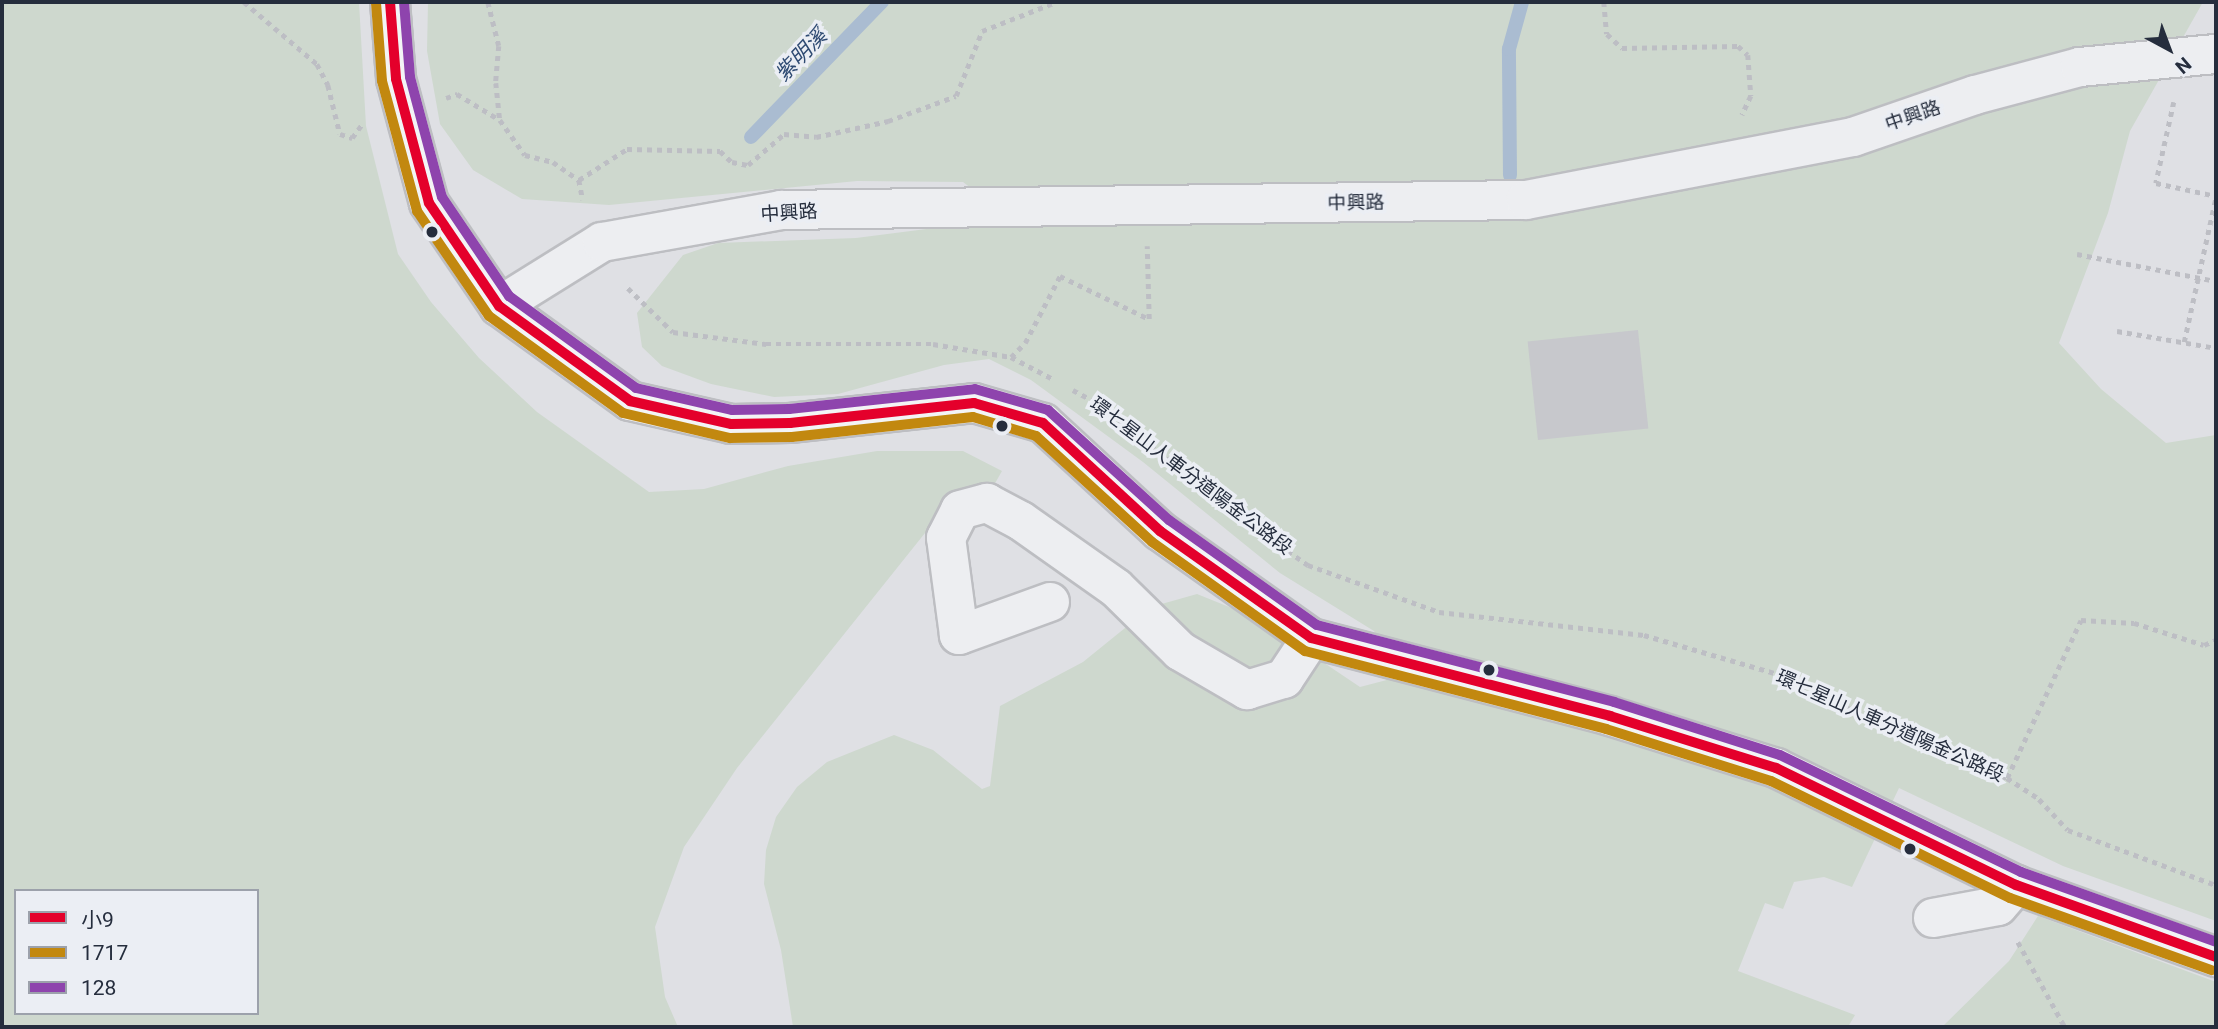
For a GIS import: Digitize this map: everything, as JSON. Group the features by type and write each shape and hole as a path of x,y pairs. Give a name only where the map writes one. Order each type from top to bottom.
{"main road":[{"path":"390,2 396,79 429,203 499,306 630,401 731,424 790,423 974,402 1043,423 1160,531 1311,638 1610,716 1776,768 2007,895 2216,957"}],"street":[{"name":"中興路","path":"499,306 602,242 781,210 1526,200 1853,137 1975,95 2080,67 2216,54"},
{"path":"1050,602 959,635 946,538 960,510 987,503 1021,521 1116,588 1180,651 1247,690 1284,679 1311,638"},
{"path":"1933,918 2007,895"}],"path":[{"path":"244,2 317,64 328,85 340,134 352,138 362,125 362,112"},
{"path":"488,2 499,46 496,83 500,120"},
{"path":"579,180 627,149 720,151 732,162 748,165 784,134 816,137 899,117 956,96 982,31 1056,2"},
{"path":"1604,2 1608,34 1622,48 1738,46 1748,55 1751,96 1740,119"},
{"path":"438,101 457,94 500,120 525,155 553,162 579,180 583,200"},
{"path":"2172,110 2156,183 2216,196 2183,342"},
{"path":"1011,357 1025,343 1060,276 1149,319 1146,206"},
{"path":"2077,254 2216,281"},
{"name":"環七星山人車分道陽金公路段","path":"628,288 673,332 766,344 933,344 1011,357 1096,402 1247,522 1308,565 1439,612 1644,635 1785,676 1900,734 2007,778 2039,799 2068,830 2216,885"},
{"path":"2117,331 2216,348"},
{"path":"2007,778 2081,620 2134,623 2204,645 2216,640"},
{"path":"2007,895 2065,1027"}],"shaded area":[{"path":"2,2 359,2 366,126 398,254 431,302 479,358 537,412 649,492 704,489 788,466 877,451 963,451 1002,471 994,485 953,498 737,768 684,847 655,927 665,997 678,1027 2,1027"},
{"path":"428,2 2203,2 2130,131 2108,213 2059,343 2101,389 2166,443 2216,435 2216,921 2063,866 1899,788 1852,887 1824,877 1794,882 1783,909 1765,903 1738,971 1855,1015 1848,1027 793,1027 781,950 764,884 766,850 776,817 797,787 827,762 894,735 933,750 982,789 990,786 1000,706 1083,662 1151,607 1197,594 1259,619 1360,687 1402,676 1374,631 1280,573 1143,462 1031,380 989,359 944,365 838,394 774,397 711,384 662,366 642,347 637,313 683,255 718,243 856,238 942,227 980,195 963,182 857,181 609,205 522,199 473,170 440,124 427,51"},
{"path":"2038,916 2216,982 2216,1027 1942,1027 2009,961"}],"building":[{"path":"1638,330 1648,428 1538,440 1528,342"}],"waterway":[{"name":"紫明溪","path":"751,137 882,2"},
{"path":"1510,175 1509,49 1522,2"}],"transit line":[{"name":"小9","path":"390,2 396,79 429,203 499,306 630,401 731,424 790,423 974,403 1043,423 1160,531 1311,638 1610,716 1776,768 2016,885 2216,957"},
{"name":"128","path":"404,2 410,77 442,197 509,296 636,388 732,410 789,409 975,389 1048,410 1169,520 1317,625 1614,702 1780,755 2021,872 2216,942"},
{"name":"1717","path":"376,3 382,81 417,211 489,316 623,413 730,438 792,437 973,417 1036,436 1152,542 1305,651 1606,729 1771,781 2010,898 2211,970"}]}
